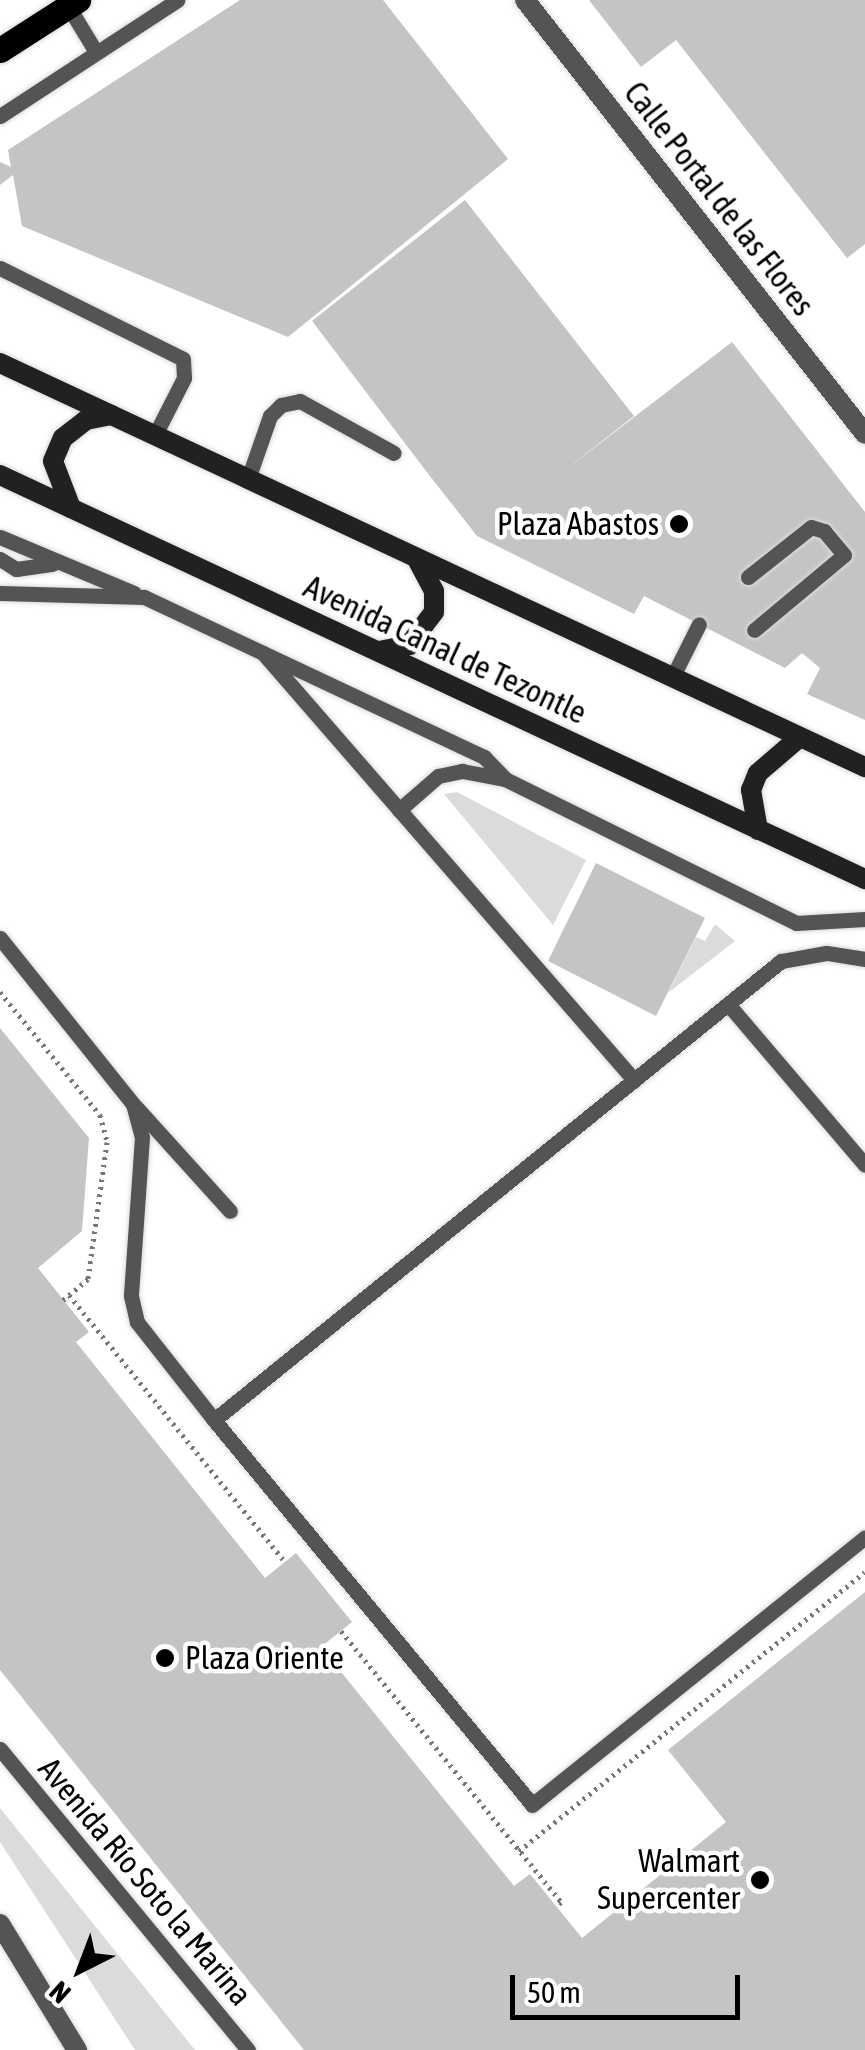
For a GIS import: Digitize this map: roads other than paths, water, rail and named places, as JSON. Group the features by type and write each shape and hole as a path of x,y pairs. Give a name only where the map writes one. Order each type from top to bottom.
{"main road":[{"path":"0,50 73,3"},
{"path":"0,363 865,767"},
{"path":"72,508 56,484 58,450 86,420 112,415"},
{"name":"Avenida Canal de Tezontle","path":"0,474 865,879"},
{"path":"379,651 409,645 434,612 434,590 417,559"},
{"path":"758,830 752,790 758,773 800,737"}],"street":[{"name":"Calle Portal de las Flores","path":"525,0 865,434"},
{"path":"0,1924 77,2050"}],"lane":[{"path":"0,116 177,0"},
{"path":"73,3 96,52"},
{"path":"0,268 183,359 184,378 155,435"},
{"path":"248,479 270,416 281,405 300,401 394,453"},
{"path":"748,577 811,527 824,531 844,556 754,630"},
{"path":"0,537 32,556 65,563 257,646 484,757 505,778"},
{"path":"0,559 16,569 65,563"},
{"path":"0,592 144,597"},
{"path":"672,678 698,624"},
{"path":"257,646 634,1080"},
{"path":"400,810 438,776 462,772 505,778 796,922 865,919"},
{"path":"0,938 133,1104 230,1211"},
{"path":"214,1420 781,961 826,954 865,959"},
{"path":"728,1004 865,1165"},
{"path":"133,1104 142,1137 134,1309 214,1420 532,1805 865,1537"},
{"name":"Avenida Río Soto la Marina","path":"0,1749 248,2050"}],"place":[{"name":"Plaza Abastos","path":"679,524"},
{"name":"Plaza Oriente","path":"165,1658"},
{"name":"Walmart Supercenter","path":"760,1880"}]}
